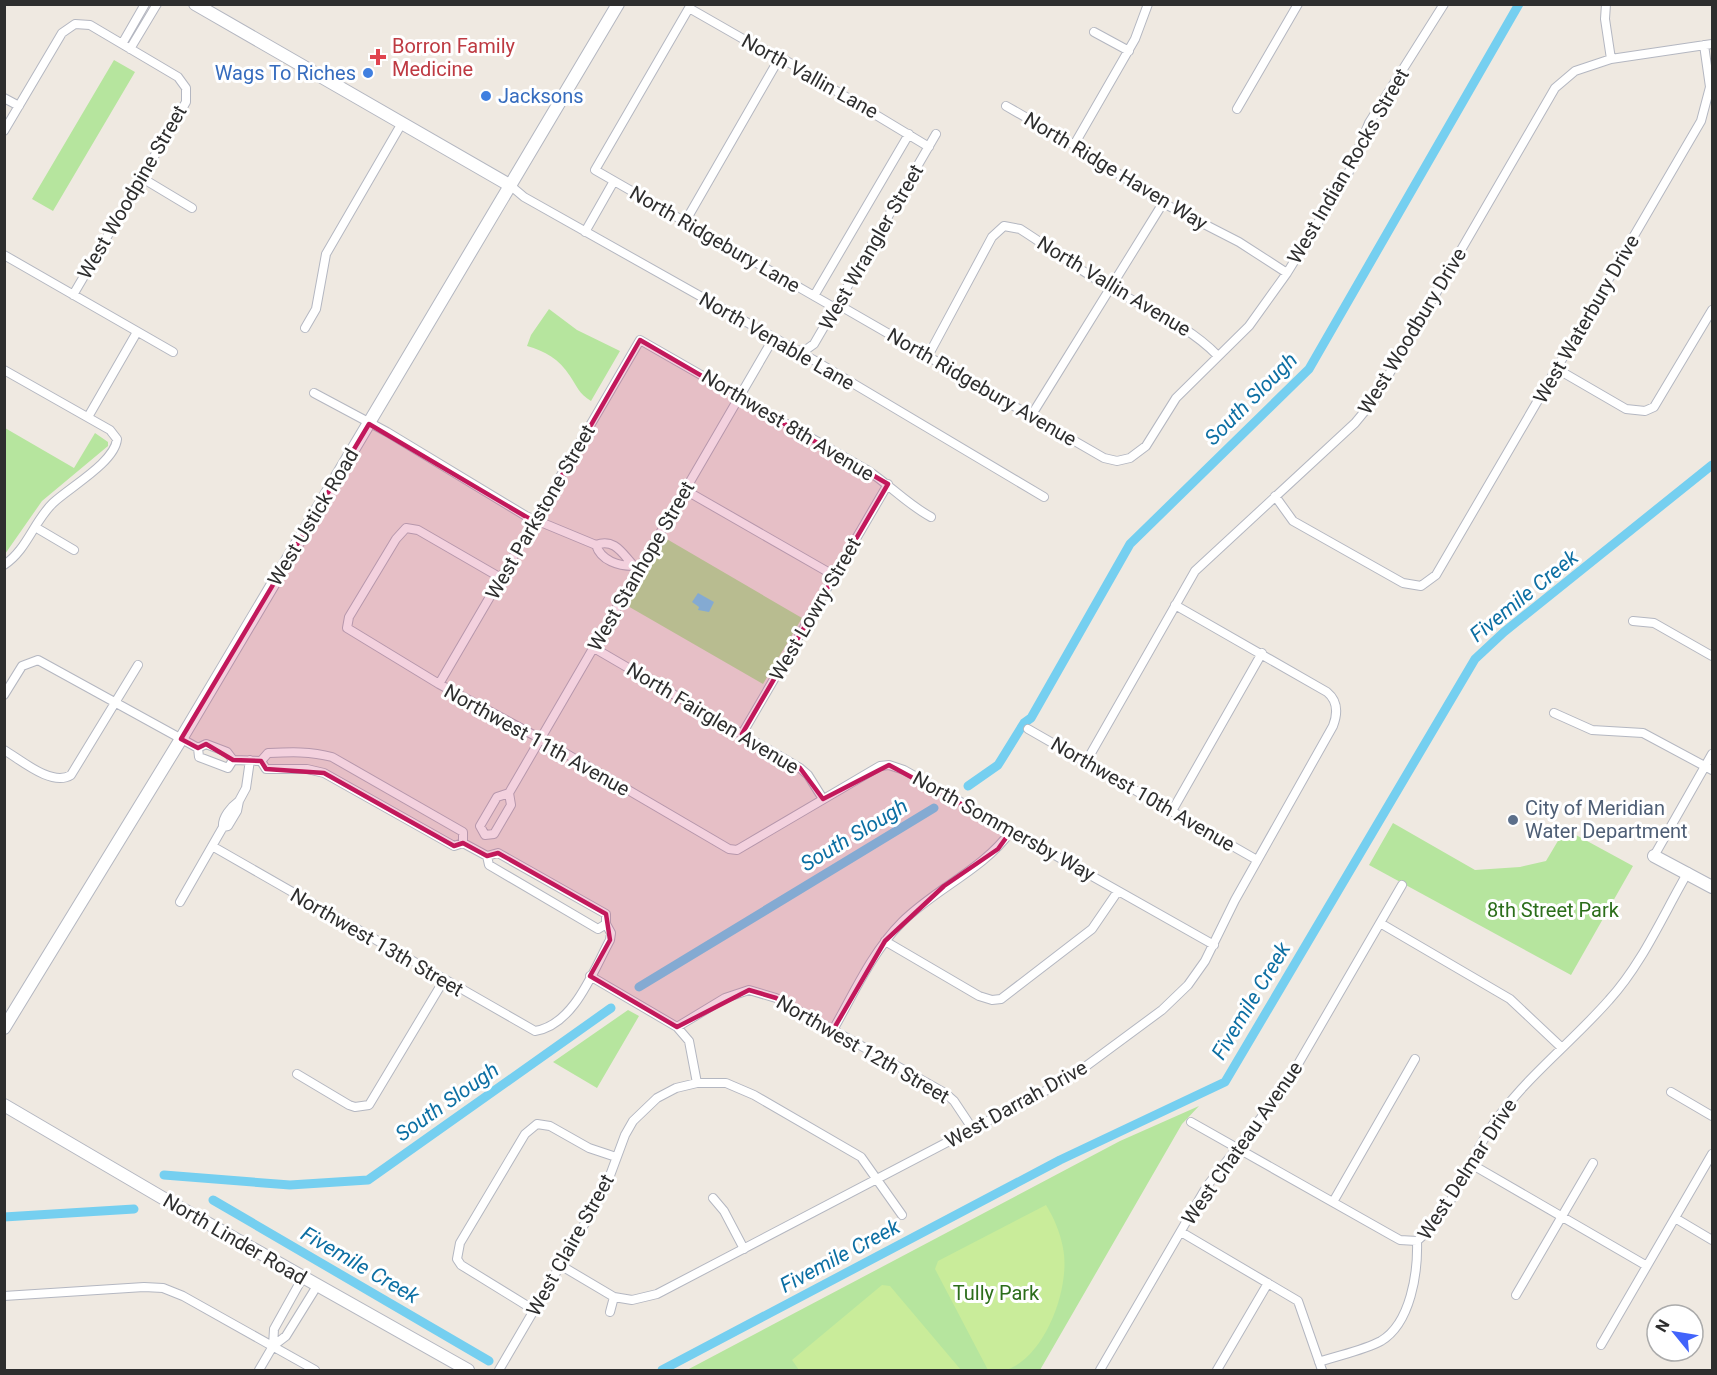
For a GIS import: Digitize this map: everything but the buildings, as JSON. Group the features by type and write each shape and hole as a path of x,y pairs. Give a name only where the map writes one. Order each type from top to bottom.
{"main road":[{"path":"195,4 511,186"},
{"name":"West Ustick Road","path":"4,1028 182,739 618,4"},
{"path":"1654,855 1713,887"},
{"name":"North Linder Road","path":"4,1105 468,1371"}],"street":[{"path":"122,44 145,4"},
{"path":"4,131 62,33 75,24 90,25 130,50 157,4"},
{"path":"1074,145 1129,51 1148,4"},
{"path":"1237,109 1298,4"},
{"name":"West Indian Rocks Street","path":"1130,458 1146,446 1169,406 1249,326 1287,273 1348,174 1369,123 1444,4"},
{"path":"1606,4 1605,19 1611,59"},
{"name":"North Vallin Lane","path":"595,170 689,8 780,57 929,147"},
{"path":"1094,32 1129,51"},
{"name":"West Woodbury Drive","path":"1086,762 1195,571 1355,423 1374,400 1555,88 1575,71 1611,59 1708,44"},
{"name":"West Waterbury Drive","path":"1275,496 1293,521 1403,583 1421,586 1436,575 1701,121 1710,87 1708,44"},
{"name":"West Woodpine Street","path":"73,295 186,102 186,88 178,77 130,50"},
{"path":"685,222 780,57"},
{"path":"4,98 19,106"},
{"name":"North Ridge Haven Way","path":"1006,106 1074,145 1163,203 1239,242 1287,273"},
{"path":"305,328 316,309 326,254 402,123"},
{"path":"814,296 909,134"},
{"name":"West Wrangler Street","path":"798,351 807,350 814,344 936,134"},
{"name":"North Ridgebury Lane","path":"595,170 814,296 836,306"},
{"path":"141,178 192,208"},
{"path":"585,232 614,181"},
{"name":"North Venable Lane","path":"511,186 524,197 798,351 1044,497"},
{"path":"1031,416 1163,203"},
{"name":"North Vallin Avenue","path":"928,356 992,237 1004,226 1020,229 1109,287 1181,324 1198,336 1218,356"},
{"path":"4,255 173,352"},
{"name":"North Ridgebury Avenue","path":"836,306 928,356 1104,458 1117,460 1130,458"},
{"path":"1557,369 1626,409 1645,411 1654,407 1713,310"},
{"path":"88,417 137,332"},
{"name":"West Stanhope Street","path":"485,835 494,834 511,805 509,793 594,648 636,568 685,490 773,339"},
{"name":"Northwest 8th Avenue","path":"640,340 888,484 909,505 931,517"},
{"name":"West Parkstone Street","path":"439,684 640,340"},
{"path":"4,370 110,430 117,440 112,454 53,503 17,554 4,565"},
{"path":"314,393 535,521 596,545 603,543 616,546 636,568"},
{"name":"West Lowry Street","path":"742,734 888,484"},
{"path":"685,490 835,576"},
{"path":"35,527 74,550"},
{"name":"Northwest 11th Avenue","path":"501,578 418,530 406,528 396,539 349,617 347,628 439,684 541,738 729,849"},
{"path":"596,545 609,561 636,568"},
{"path":"1175,605 1262,653 1326,692 1335,701 1337,717 1333,726 1257,860"},
{"path":"1633,621 1654,623 1713,656"},
{"name":"North Fairglen Avenue","path":"594,648 800,768 808,775 823,799"},
{"path":"1172,811 1262,653"},
{"path":"4,695 22,666 32,660 43,661 198,748"},
{"path":"4,750 51,777 66,778 75,771 138,665"},
{"path":"1554,713 1592,730 1643,733 1709,767"},
{"name":"Northwest 10th Avenue","path":"1028,729 1257,860"},
{"path":"198,748 206,744 227,752 233,760"},
{"path":"198,748 199,758 218,766 228,768 233,760"},
{"path":"261,761 268,753 294,751 316,752 332,757 463,832 463,843"},
{"path":"1654,855 1709,767 1713,754"},
{"path":"233,760 261,761"},
{"path":"180,902 223,827 228,826 246,788 250,760"},
{"path":"261,761 266,769 307,769 324,773 454,846 463,843 488,856 498,853 606,914 606,924 611,933 610,940 590,976 677,1027 689,1041 697,1083 726,1083 754,1095 861,1157 902,1215"},
{"name":"North Sommersby Way","path":"729,849 737,850 880,766 889,765 904,770 1214,945"},
{"name":"West Stanhope Street","path":"485,835 480,826 497,797 509,793"},
{"path":"833,1030 885,941 903,921 944,886 998,849 1011,831"},
{"name":"West Stanhope Street","path":"477,850 485,835"},
{"name":"Northwest 13th Street","path":"212,846 526,1028 535,1031 544,1030 575,1002 590,976"},
{"path":"488,856 489,865 598,929 606,924"},
{"name":"West Darrah Drive","path":"560,1265 614,1296 632,1300 657,1294 1070,1078 1162,1010 1188,985 1214,945 1257,860"},
{"name":"West Delmar Drive","path":"1321,1366 1372,1345 1383,1339 1394,1327 1412,1296 1417,1279 1417,1240 1436,1223 1497,1119 1515,1095 1610,1000 1628,976 1688,872"},
{"name":"West Chateau Avenue","path":"1100,1371 1207,1186 1284,1090 1402,885"},
{"path":"885,941 979,996 992,1000 1000,999 1092,929 1119,891"},
{"path":"1380,923 1510,999 1562,1048"},
{"path":"297,1074 349,1105 362,1107 373,1100 444,980"},
{"name":"Northwest 12th Street","path":"677,1027 725,998 749,990 776,998 945,1093 954,1101 972,1128"},
{"path":"1333,1202 1415,1059"},
{"name":"West Claire Street","path":"499,1371 605,1189 624,1135 643,1109 657,1098 676,1088 697,1083"},
{"path":"1671,1092 1713,1116"},
{"path":"1191,1122 1400,1240 1417,1240"},
{"path":"534,1310 466,1270 457,1259 460,1243 525,1134 537,1124 550,1126 589,1148 616,1157"},
{"path":"1601,1345 1713,1154"},
{"path":"1516,1295 1593,1163"},
{"path":"1470,1164 1647,1266"},
{"path":"713,1198 724,1211 744,1249"},
{"path":"1675,1218 1713,1240"},
{"path":"1180,1232 1298,1301 1321,1366"},
{"path":"273,1346 274,1329 303,1277"},
{"path":"1217,1371 1268,1283"},
{"path":"259,1371 273,1346 286,1336 317,1286"},
{"path":"4,1296 144,1287 163,1288 183,1296 315,1371"},
{"path":"610,1312 614,1296"}],"highlighted area":[{"path":"640,340 888,484 742,734 800,768 823,799 889,765 1011,831 998,849 944,886 885,941 833,1030 776,998 749,990 677,1027 590,976 610,940 606,914 498,853 487,856 463,843 454,846 324,773 266,769 261,761 233,760 206,744 198,748 181,739 369,424 535,522"}],"green space":[{"path":"114,60 135,72 53,211 32,199"},
{"path":"549,309 577,330 620,351 591,401 581,393 566,370 556,360 540,350 527,346 531,335"},
{"path":"5,428 74,468 95,433 108,442 108,446 42,501 5,554"},
{"path":"665,538 802,618 763,684 626,605"},
{"name":"8th Street Park","path":"1393,823 1475,870 1520,867 1546,861 1565,829 1633,866 1571,975 1369,865"},
{"path":"628,1010 639,1016 597,1088 553,1062"},
{"name":"Tully Park","path":"1199,1106 1182,1124 1040,1370 687,1370 1120,1141"},
{"path":"1046,1205 1056,1225 1063,1248 1063,1281 1059,1300 1044,1336 1033,1351 1020,1363 1006,1370 988,1370 935,1269 938,1261"},
{"path":"882,1285 890,1286 961,1370 799,1370 792,1360"}],"water":[{"path":"698,593 714,602 709,612 698,610 699,607 692,602"}],"waterway":[{"name":"South Slough","path":"968,786 998,765 1024,723 1031,718 1130,544 1309,369 1519,4"},
{"name":"Fivemile Creek","path":"662,1370 1060,1160 1225,1082 1475,659 1504,632 1712,465"},
{"name":"South Slough","path":"639,987 934,808"},
{"name":"South Slough","path":"164,1175 290,1185 368,1180 611,1008"},
{"name":"Fivemile Creek","path":"213,1200 489,1361"},
{"name":"Fivemile Creek","path":"4,1217 134,1209"}],"place":[{"name":"Borron Family Medicine","path":"378,57"},
{"name":"Wags To Riches","path":"368,73"},
{"name":"Jacksons","path":"486,96"},
{"name":"City of Meridian Water Department","path":"1513,820"}]}
